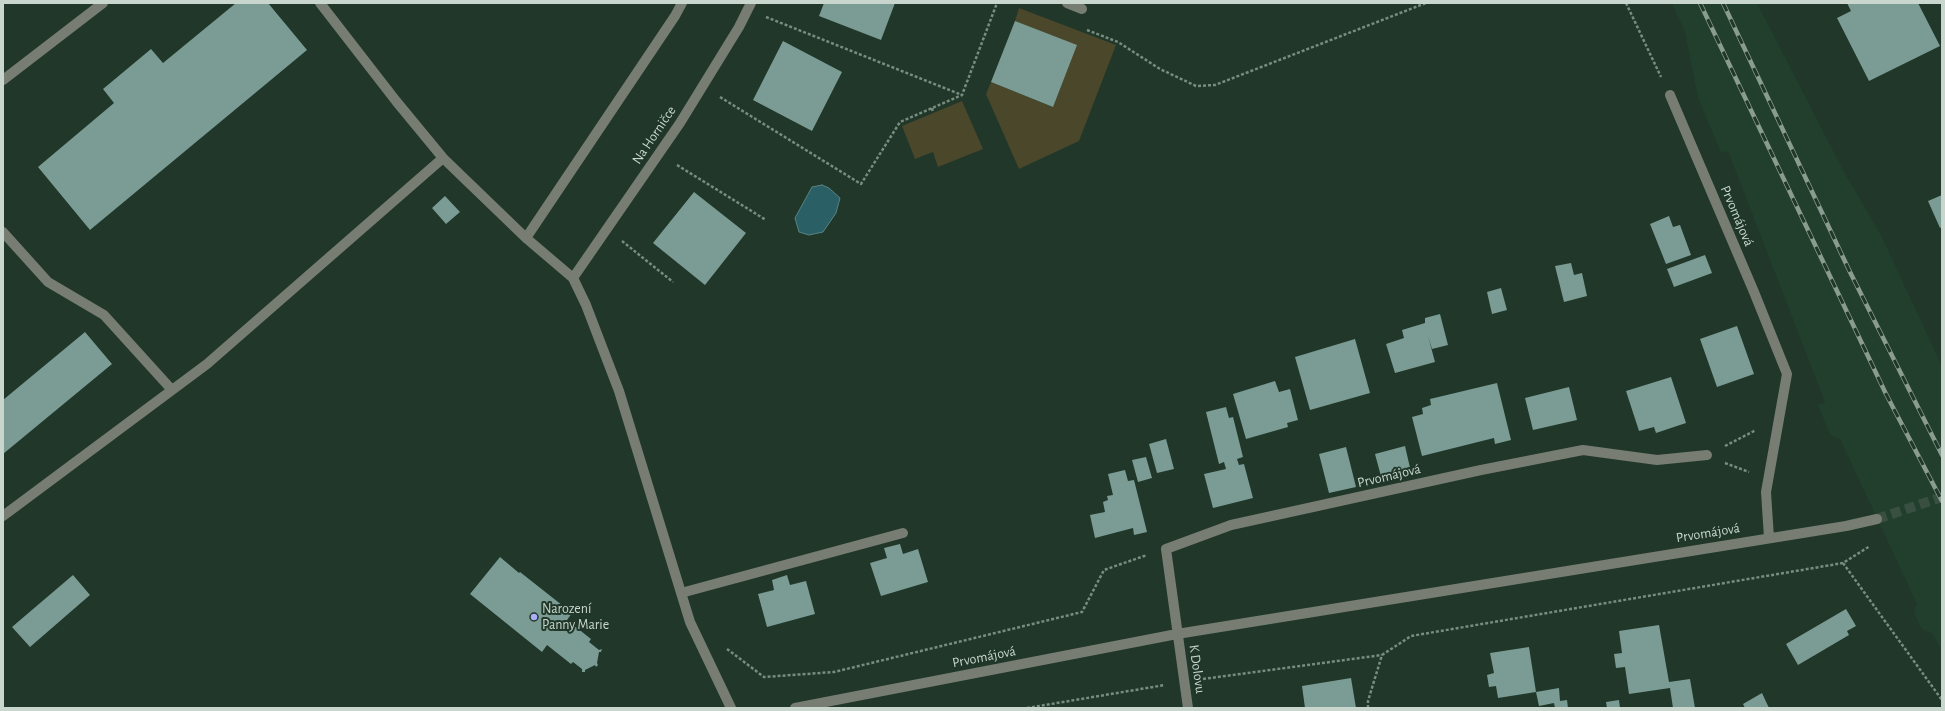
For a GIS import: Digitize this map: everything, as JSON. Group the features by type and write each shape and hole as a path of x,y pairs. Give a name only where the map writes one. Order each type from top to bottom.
{"street":[{"path":"3,80 103,3"},
{"path":"320,3 396,101 444,158 526,238 573,278 586,305 619,391 690,622 731,708"},
{"path":"526,238 675,16 682,3"},
{"name":"Na Horničce","path":"573,278 680,123 739,27 751,3"},
{"path":"1068,3 1082,9"},
{"name":"Prvomájová","path":"1670,95 1754,292 1787,374 1766,492 1769,538"},
{"path":"3,516 207,364 444,158"},
{"path":"3,232 48,282 104,315 172,390"},
{"name":"Prvomájová","path":"1166,549 1231,525 1481,470 1583,450 1657,460 1706,455"},
{"name":"Prvomájová","path":"795,708 1178,634 1846,526 1877,519"},
{"path":"681,593 903,533"},
{"path":"1166,549 1178,634"},
{"name":"K Dolovu","path":"1178,634 1188,708"}],"path":[{"path":"718,96 861,184 900,122 962,95 998,3"},
{"path":"1084,28 1118,42 1160,69 1196,86 1214,85 1426,3"},
{"path":"1626,3 1670,95"},
{"path":"765,16 962,95"},
{"path":"932,108 933,113"},
{"path":"676,165 766,220"},
{"path":"618,239 673,282"},
{"path":"1706,455 1778,420"},
{"path":"1706,455 1768,480"},
{"path":"1027,708 1184,682 1382,656 1412,636 1844,563 1870,546"},
{"path":"726,649 764,677 834,672 1082,612 1104,570 1166,549"},
{"path":"1844,563 1942,700"},
{"path":"1368,708 1368,701 1382,656"}],"shaded area":[{"path":"1672,3 1757,3 1842,168 1881,235 1942,366 1942,651 1932,633 1922,629 1914,613 1917,604 1840,439 1830,435 1818,405 1825,402 1728,151 1721,153 1698,98 1685,32"},
{"path":"1019,8 1116,45 1079,141 1019,169 986,94 991,82 1053,107 1015,21"},
{"path":"962,101 983,149 938,167 933,152 915,159 902,126"}],"water":[{"path":"822,185 829,188 840,198 836,213 823,232 809,235 799,232 795,218 812,187"}],"building":[{"path":"236,3 268,3 307,50 90,230 38,167 114,103 103,89 151,49 163,63"},
{"path":"824,3 895,3 881,40 819,16"},
{"path":"1847,3 1918,3 1940,46 1869,81 1837,18 1851,11"},
{"path":"1015,21 1077,45 1053,107 991,82"},
{"path":"783,41 842,72 812,131 753,100"},
{"path":"694,192 746,233 705,285 653,243"},
{"path":"1942,195 1942,227 1940,228 1928,201"},
{"path":"445,196 460,212 446,224 432,208"},
{"path":"1669,216 1673,227 1680,225 1691,255 1666,264 1650,224"},
{"path":"1705,255 1712,273 1674,287 1667,269"},
{"path":"1571,263 1574,275 1582,273 1587,296 1564,302 1555,266"},
{"path":"1501,288 1507,310 1492,314 1487,292"},
{"path":"1440,314 1448,345 1432,349 1428,336 1435,362 1395,373 1386,344 1404,338 1402,330 1425,323 1425,318"},
{"path":"1737,326 1754,374 1717,387 1700,339"},
{"path":"85,332 112,364 3,454 3,400"},
{"path":"1355,339 1370,393 1310,410 1295,357"},
{"path":"1671,377 1686,423 1656,433 1654,427 1639,431 1626,391"},
{"path":"1275,381 1279,392 1290,389 1298,420 1287,423 1288,427 1246,439 1233,394"},
{"path":"1497,383 1511,440 1495,444 1494,438 1422,456 1412,417 1423,414 1422,408 1431,405 1430,399"},
{"path":"1569,387 1577,420 1533,430 1525,398"},
{"path":"1226,407 1229,418 1233,417 1243,457 1237,459 1239,465 1244,464 1253,498 1213,508 1204,474 1226,469 1224,462 1219,464 1206,412"},
{"path":"1166,439 1174,469 1157,473 1149,444"},
{"path":"1405,446 1411,472 1382,480 1375,454"},
{"path":"1346,447 1356,487 1329,493 1319,454"},
{"path":"1146,457 1152,478 1138,482 1132,460"},
{"path":"1125,470 1128,481 1134,480 1147,532 1134,535 1133,528 1095,538 1090,515 1105,512 1103,502 1108,500 1107,496 1113,495 1108,474"},
{"path":"900,544 903,554 918,549 928,582 881,596 870,563 887,558 884,548"},
{"name":"Narození Panny Marie","path":"500,557 572,613 567,620 591,639 589,642 599,650 602,649 601,652 599,652 598,665 596,667 595,665 585,670 585,672 582,672 582,669 573,662 571,664 547,645 542,652 470,594"},
{"path":"73,575 90,595 30,647 12,627"},
{"path":"787,575 790,585 806,581 815,614 767,627 758,594 774,590 772,580"},
{"path":"1846,609 1856,626 1847,631 1849,635 1798,665 1786,644"},
{"path":"1659,625 1669,682 1690,679 1695,708 1673,708 1670,688 1629,694 1625,667 1616,668 1614,654 1622,653 1619,631"},
{"path":"1529,647 1536,692 1498,698 1496,686 1489,687 1487,675 1494,673 1490,653"},
{"path":"1351,678 1356,708 1305,708 1302,686"},
{"path":"1559,688 1560,701 1567,700 1568,708 1555,708 1554,703 1539,706 1536,692"},
{"path":"1762,693 1769,708 1745,708 1743,704"},
{"path":"1619,700 1620,708 1607,708 1606,702"}],"tunnel":[{"path":"1877,519 1942,497"}],"railway":[{"path":"1700,3 1886,394 1942,501"},
{"path":"1723,3 1850,272 1942,455"}],"place":[{"name":"Narození Panny Marie","path":"534,617"}]}
